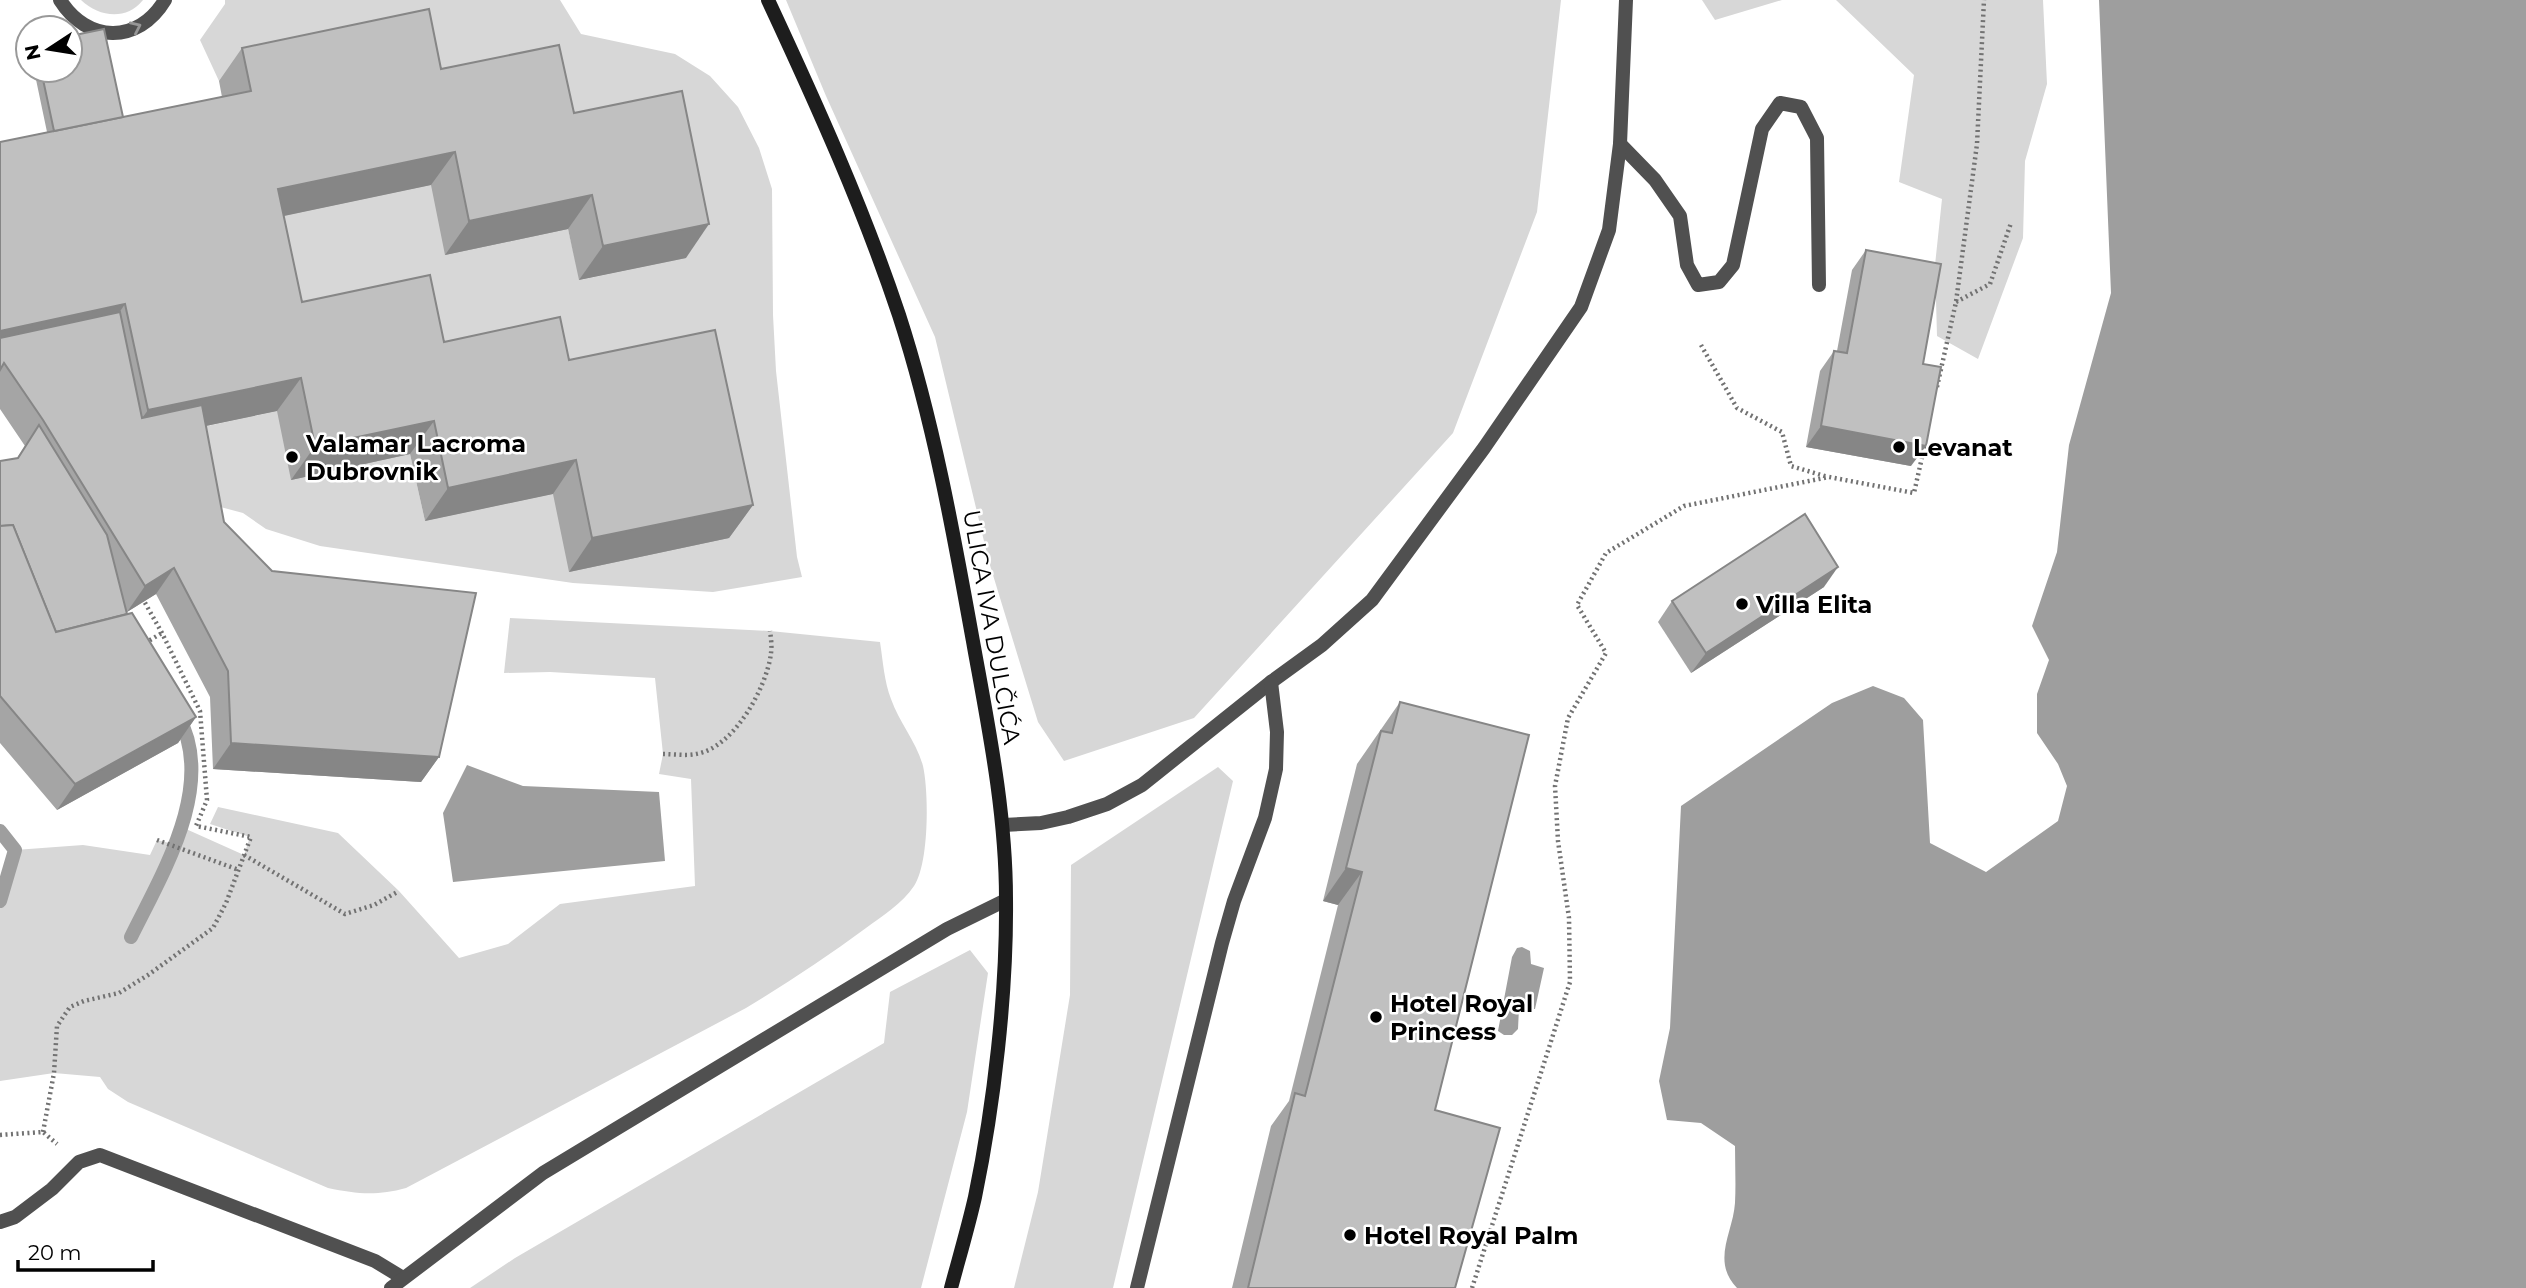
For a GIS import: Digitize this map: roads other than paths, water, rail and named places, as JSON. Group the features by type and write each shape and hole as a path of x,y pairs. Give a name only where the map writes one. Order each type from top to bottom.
{"main road":[{"name":"ULICA IVA DULČIĆA","path":"768,0 856,195 899,316 933,441 960,564 1003,825 1006,900 1002,1001 975,1197 951,1288"}],"street":[{"path":"60,0 69,14 85,27 104,33 123,33 142,26 158,13 165,0"},
{"path":"1003,825 1041,823 1068,817 1107,804 1142,785 1271,682 1322,645 1372,600 1484,448 1581,307 1609,230 1620,144 1626,0"},
{"path":"1620,144 1655,180 1680,216 1687,265 1698,285 1719,282 1733,264 1762,128 1780,103 1801,107 1817,138 1819,285"},
{"path":"1138,1288 1222,943 1234,901 1265,818 1276,769 1277,732 1271,682"},
{"path":"391,1288 542,1173 947,929 1006,900"},
{"path":"0,1222 15,1217 52,1189 79,1162 100,1155 375,1261 402,1278"}],"waterway":[{"path":"131,937 170,858 188,800 191,771 188,743 178,716"},
{"path":"0,831 15,850 0,901"}],"place":[{"name":"Levanat","path":"1899,447"},
{"name":"Valamar Lacroma Dubrovnik","path":"292,457"},
{"name":"Villa Elita","path":"1742,604"},
{"name":"Hotel Royal Princess","path":"1376,1017"},
{"name":"Hotel Royal Palm","path":"1350,1235"}]}
